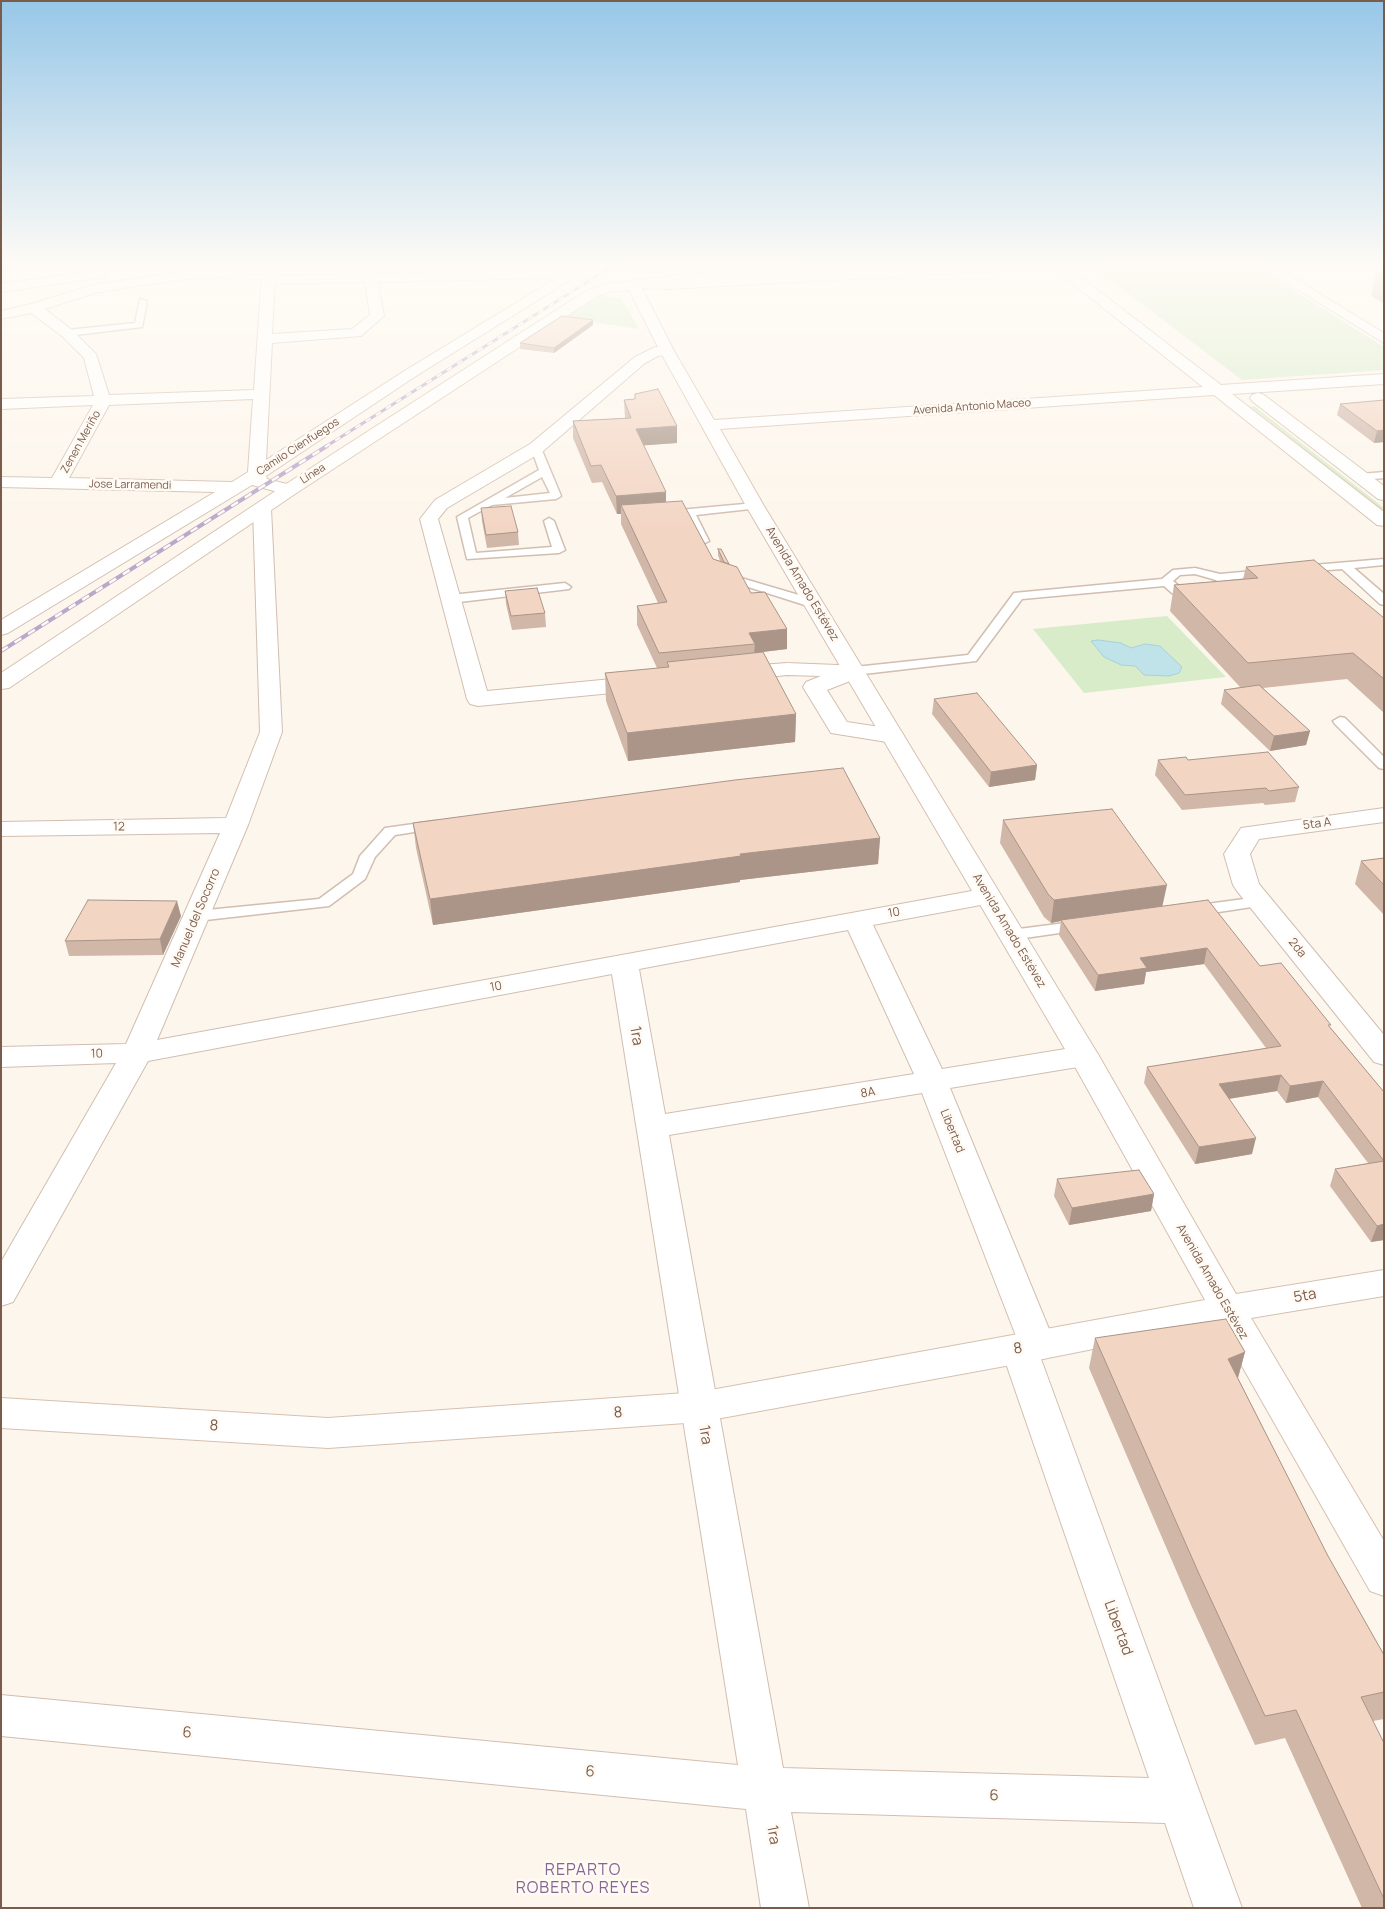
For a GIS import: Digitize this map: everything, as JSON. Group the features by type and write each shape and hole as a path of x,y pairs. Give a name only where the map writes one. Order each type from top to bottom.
{"street":[{"name":"Zenen Meriño","path":"58,483 103,401 91,357 85,351"},
{"path":"264,351 258,478 289,490"},
{"name":"Camilo Cienfuegos","path":"1,629 232,487 258,478 411,373 447,351"},
{"name":"Línea","path":"1,683 289,490 504,351"},
{"path":"662,681 478,699 429,519 441,504 536,448 640,360 656,352 665,351"},
{"name":"Avenida Amado Estévez","path":"666,351 755,506 1084,1056 1227,1309 1384,1578"},
{"path":"1168,351 1384,521"},
{"path":"1231,377 1384,495"},
{"name":"Avenida Antonio Maceo","path":"710,425 1384,379"},
{"path":"1,404 262,394"},
{"name":"Jose Larramendi","path":"1,482 232,487"},
{"name":"Manuel del Socorro","path":"1,1293 137,1053 236,825 271,732 262,509"},
{"path":"1,606 39,607"},
{"path":"719,676 787,669 854,671"},
{"path":"854,671 814,687 839,728 893,736"},
{"name":"5ta A","path":"1250,833 1384,815"},
{"name":"12","path":"1,829 236,825"},
{"name":"2da","path":"1250,833 1237,854 1246,885 1384,1056"},
{"name":"10","path":"1,1057 137,1053 988,896"},
{"name":"Libertad","path":"857,920 933,1082 1028,1348 1180,1801 1218,1908"},
{"name":"1ra","path":"624,963 786,1908"},
{"name":"8A","path":"652,1127 1084,1056"},
{"name":"5ta","path":"1227,1309 1384,1283"},
{"name":"8","path":"1,1413 328,1433 700,1407 1028,1348 1227,1309"},
{"name":"6","path":"1,1715 765,1789 1180,1801"}],"lane":[{"path":"487,503 556,496 536,448"},
{"path":"545,471 462,517 471,557 559,550 549,521"},
{"path":"1360,477 1384,475"},
{"path":"671,514 755,506"},
{"path":"689,512 710,554"},
{"path":"1168,582 1171,575 1185,571 1204,572 1220,577 1384,562"},
{"path":"1344,566 1384,601"},
{"path":"716,569 719,575 814,604"},
{"path":"1168,582 1170,586 1185,594 1214,595 1226,590 1228,586 1220,577"},
{"path":"854,671 972,658 1018,596 1168,582"},
{"path":"451,599 565,587"},
{"path":"1340,721 1384,765"},
{"path":"197,916 323,903 360,876 368,856 390,831 449,823"},
{"path":"1174,914 1260,902"},
{"path":"1011,935 1097,924"}],"green space":[{"path":"1204,351 1384,351 1384,370 1242,380"},
{"path":"1254,406 1384,508 1384,512 1251,407"},
{"path":"1167,616 1226,677 1084,693 1033,629"}],"water":[{"path":"1091,641 1121,643 1131,648 1145,644 1160,646 1182,667 1179,673 1169,676 1144,675 1135,666 1121,665 1104,657"}],"building":[{"path":"658,389 677,426 636,429 666,492 616,496 601,465 591,466 573,421 631,418 624,400 635,399 635,394"},
{"path":"1384,400 1384,430 1377,431 1340,404"},
{"path":"682,501 713,559 737,567 751,593 765,592 787,629 749,633 755,644 659,653 637,606 667,602 621,505"},
{"path":"511,506 518,532 486,535 481,508"},
{"path":"718,549 721,549 729,564 724,562"},
{"path":"1314,560 1384,618 1384,679 1353,653 1248,663 1174,585 1258,578 1246,567"},
{"path":"537,588 545,613 511,616 505,591"},
{"path":"763,652 796,714 627,733 605,673 669,667 667,662"},
{"path":"1259,685 1310,731 1274,736 1224,690"},
{"path":"977,693 1037,765 991,772 934,699"},
{"path":"1268,752 1299,787 1269,791 1266,788 1185,795 1158,760 1186,757 1188,760"},
{"path":"843,768 880,838 740,854 741,856 430,899 413,823 735,780"},
{"path":"1112,809 1167,885 1054,900 1048,894 1003,820"},
{"path":"1384,858 1384,885 1361,861"},
{"path":"88,900 177,901 160,939 65,941"},
{"path":"1208,900 1260,966 1281,963 1331,1025 1328,1025 1384,1092 1384,1161 1323,1081 1290,1086 1281,1075 1219,1084 1256,1138 1199,1147 1147,1067 1281,1046 1207,948 1140,958 1147,968 1098,975 1061,920"},
{"path":"1384,1161 1384,1224 1377,1226 1335,1169"},
{"path":"1139,1170 1154,1194 1072,1208 1057,1179"},
{"path":"1226,1319 1245,1352 1228,1359 1328,1556 1384,1655 1384,1692 1361,1697 1384,1743 1384,1899 1296,1710 1265,1716 1200,1576 1095,1338"}],"railway":[{"path":"325,447 477,351"},
{"path":"1,651 327,446"}],"district":[{"name":"REPARTO ROBERTO REYES","path":"583,1880"}]}
